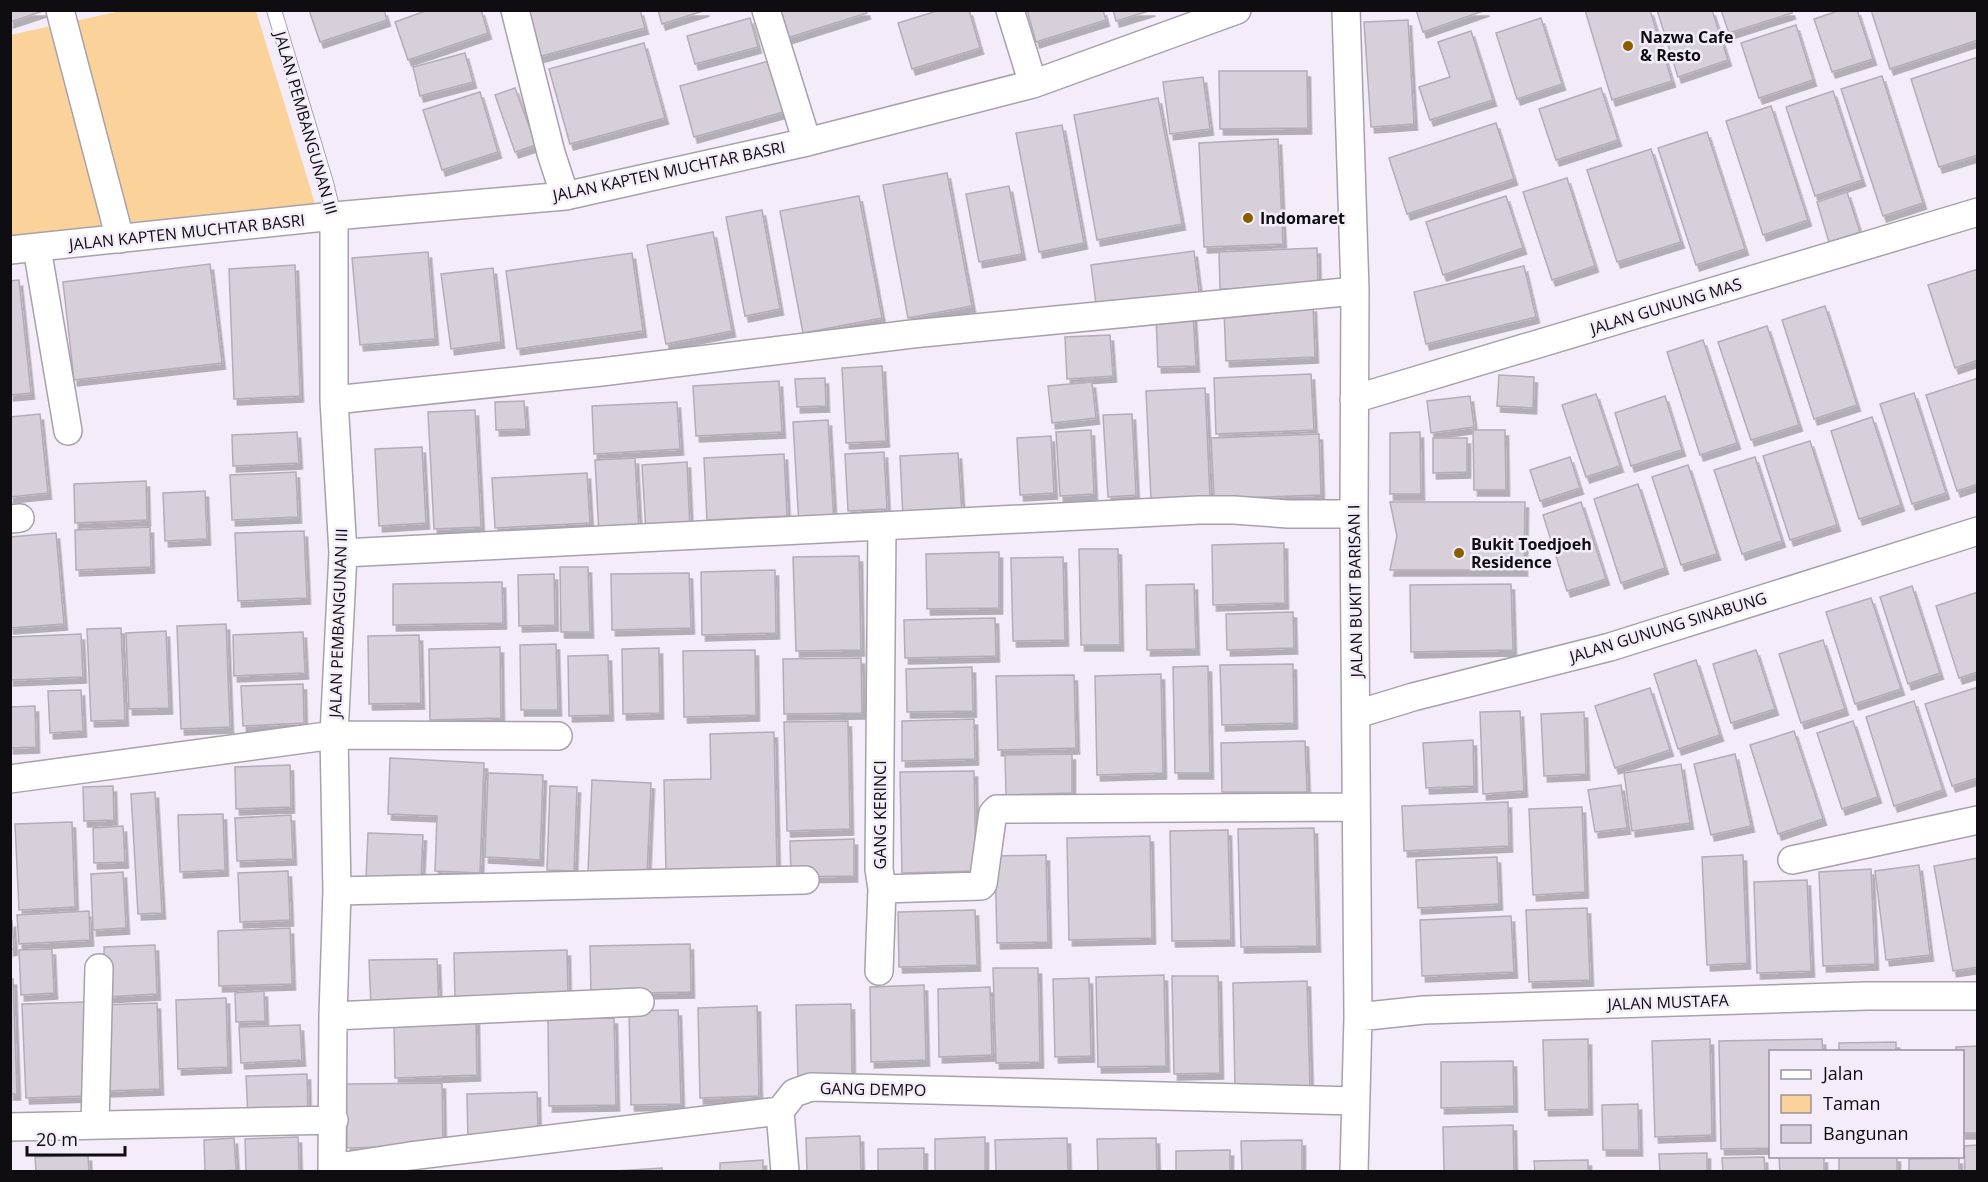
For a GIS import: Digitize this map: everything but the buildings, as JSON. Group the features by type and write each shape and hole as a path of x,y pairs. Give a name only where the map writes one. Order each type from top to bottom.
{"street":[{"path":"60,10 120,239"},
{"path":"515,10 551,153 565,196"},
{"path":"766,10 807,142"},
{"path":"1010,10 1033,84"},
{"name":"JALAN BUKIT BARISAN I","path":"1346,10 1355,291 1354,514 1358,1017 1354,1172"},
{"name":"JALAN KAPTEN MUCHTAR BASRI","path":"24,249 334,216 565,196 807,142 1033,84 1229,12"},
{"name":"JALAN GUNUNG MAS","path":"1354,399 1977,212"},
{"name":"JALAN PEMBANGUNAN III","path":"332,1170 337,891 334,735 343,553 334,400 334,216"},
{"path":"24,249 68,430"},
{"path":"334,400 601,372 912,334 1355,291"},
{"path":"343,553 1199,510 1354,514"},
{"name":"GANG KERINCI","path":"882,526 879,869 882,889 981,886 984,881 992,819 997,809 1356,807"},
{"name":"JALAN GUNUNG SINABUNG","path":"1357,714 1413,697 1610,647 1977,531"},
{"path":"10,779 334,735 558,736"},
{"path":"1792,860 1977,820"},
{"path":"337,891 805,880"},
{"path":"879,971 882,889"},
{"path":"95,1125 99,968"},
{"name":"JALAN MUSTAFA","path":"1358,1017 1424,1010 1867,996 1977,996"},
{"path":"333,1016 640,1002"},
{"name":"GANG DEMPO","path":"780,1111 794,1093 811,1087 1355,1101"},
{"path":"332,1170 410,1156 780,1111 785,1172"},
{"path":"10,1127 334,1120"}],"lane":[{"name":"JALAN PEMBANGUNAN III","path":"274,10 334,216"}],"green space":[{"path":"121,11 256,11 316,207 11,241 10,35"}],"place":[{"name":"Nazwa Cafe & Resto","path":"1628,46"},
{"name":"Indomaret","path":"1248,218"},
{"name":"Bukit Toedjoeh Residence","path":"1459,553"}]}
